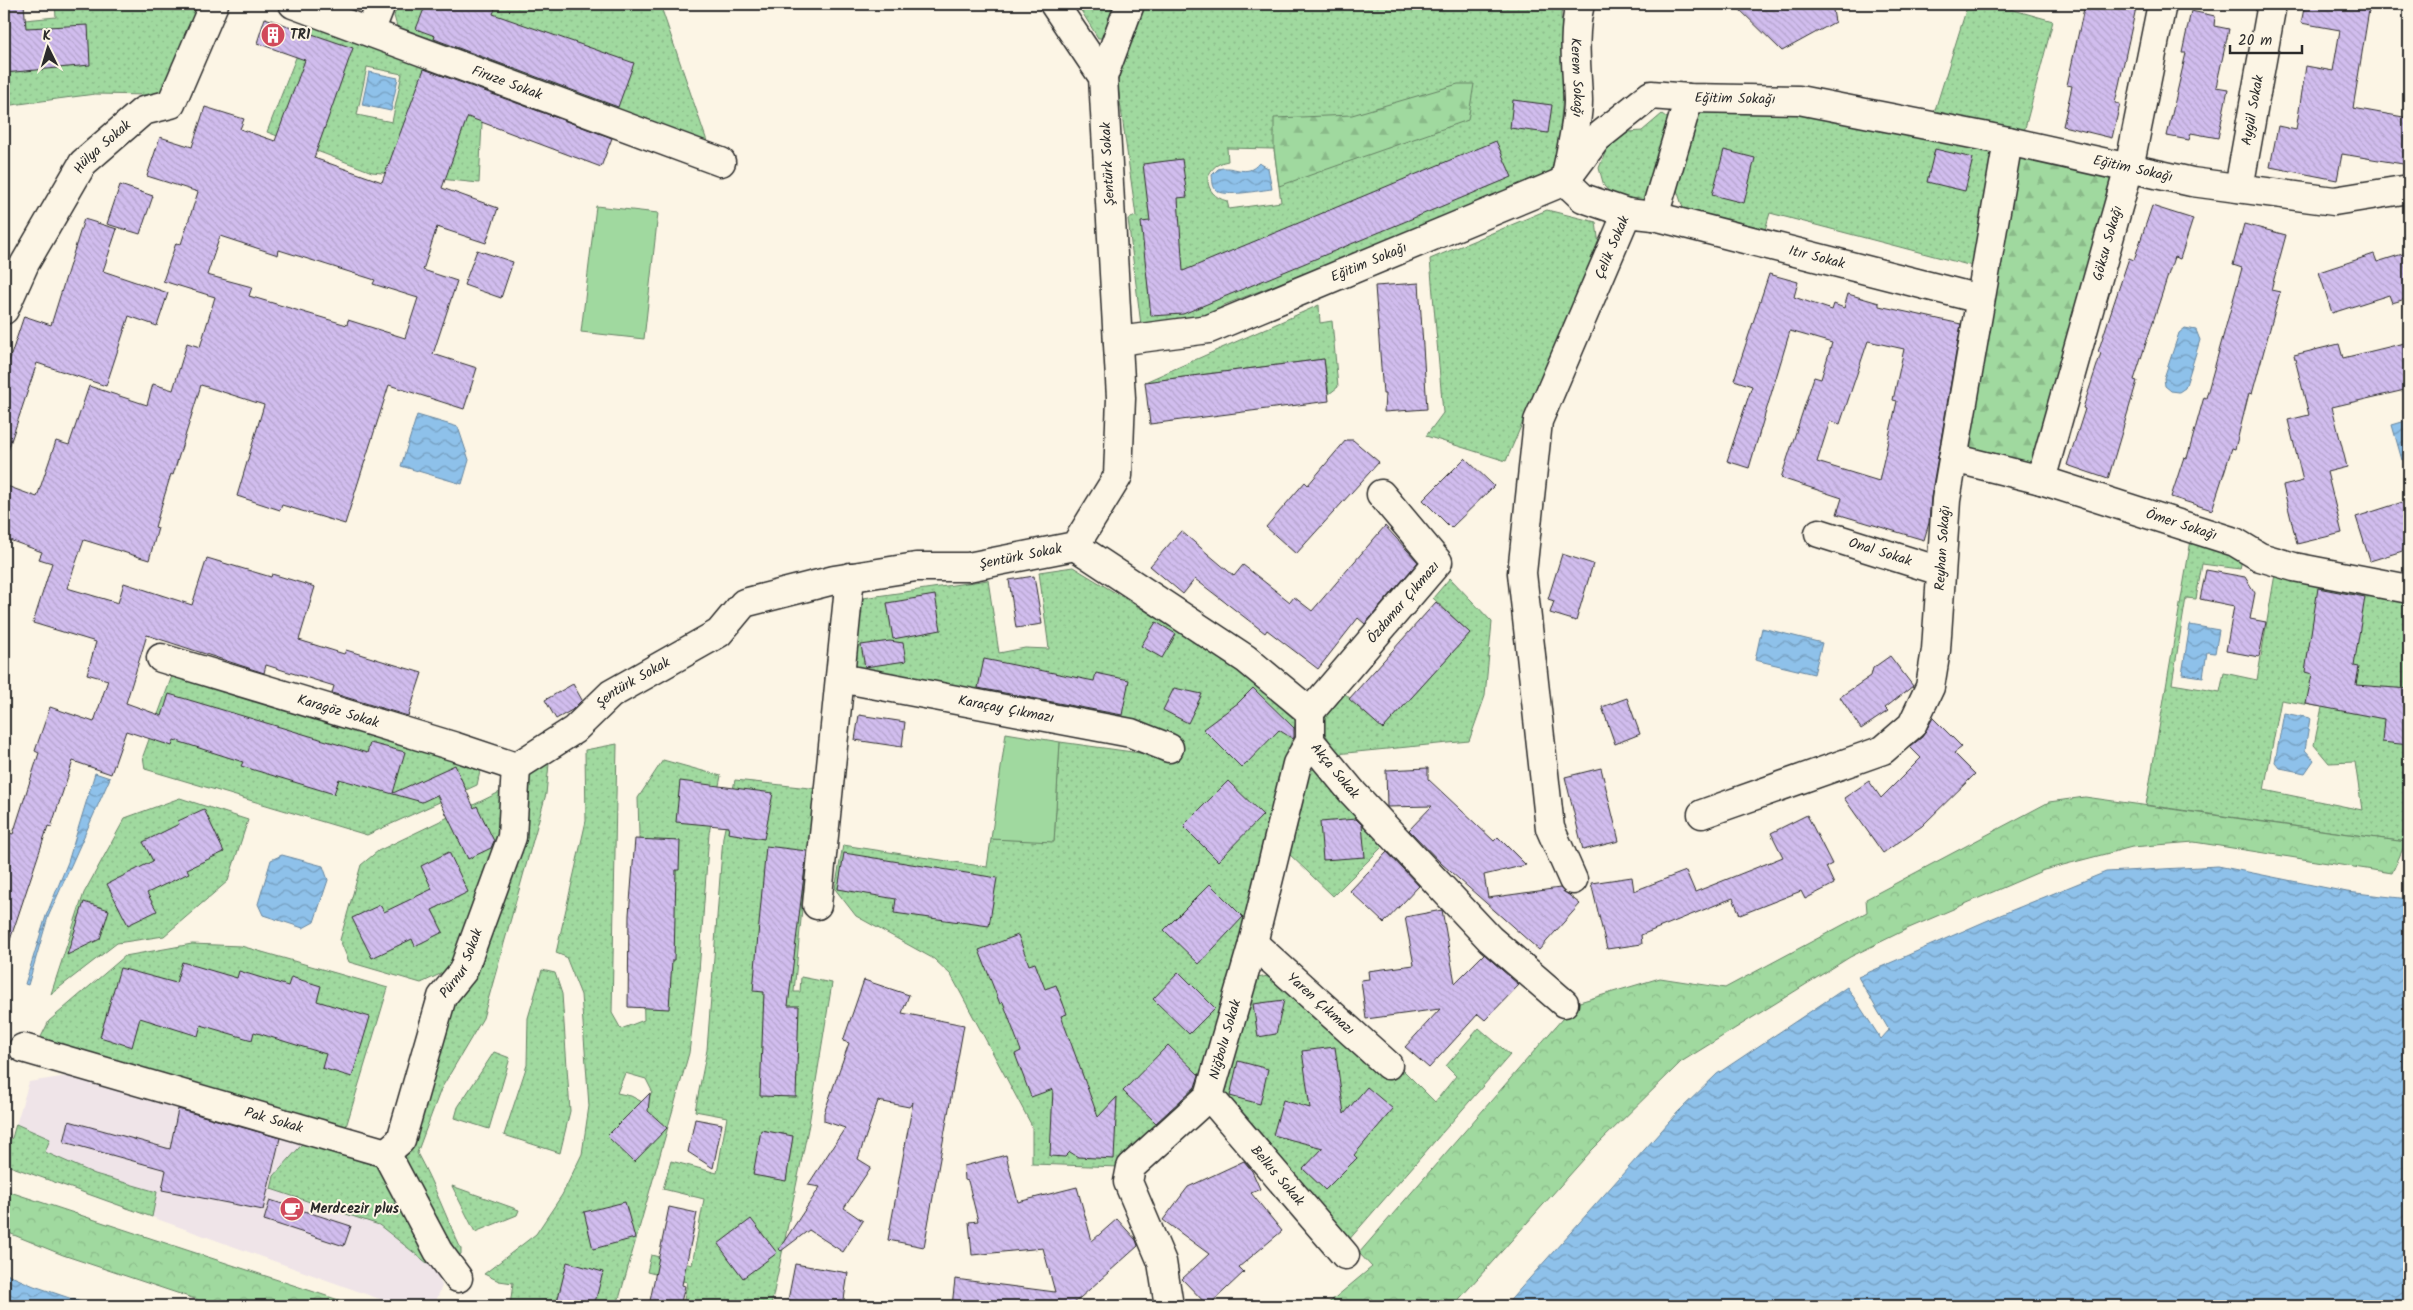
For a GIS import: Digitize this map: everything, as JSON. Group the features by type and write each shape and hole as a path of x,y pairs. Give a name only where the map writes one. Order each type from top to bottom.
{"street":[{"name":"Hülya Sokak","path":"4,310 25,263 83,163 143,111 171,104 214,4"},
{"name":"Firuze Sokak","path":"293,4 720,162"},
{"path":"370,32 381,4"},
{"path":"1054,4 1103,77"},
{"path":"1103,77 1130,4"},
{"name":"Kerem Sokağı","path":"1565,181 1578,103 1574,54 1576,20 1580,4"},
{"name":"Göksu Sokağı","path":"2041,480 2129,168 2162,4"},
{"name":"Aygül Sokak","path":"2239,188 2272,4"},
{"name":"Şentürk Sokak","path":"516,767 574,730 611,694 719,633 744,603 850,577 916,567 968,567 1075,546 1118,476 1121,398 1103,77"},
{"name":"Eğitim Sokağı","path":"1118,341 1210,329 1565,181 1597,138 1651,94 1689,98 1799,100 2008,140 2192,182 2334,201 2409,189"},
{"name":"Çelik Sokak","path":"1573,880 1550,828 1522,573 1538,420 1626,213 1654,216 1689,98"},
{"name":"Reyhan Sokağı","path":"1702,814 1884,750 1912,725 1930,687 1936,650 1946,500 2008,140"},
{"path":"1565,181 1583,198 1626,213"},
{"name":"Itır Sokak","path":"1654,216 1980,299"},
{"name":"Ömer Sokağı","path":"1953,458 2041,480 2235,542 2260,557 2306,570 2409,589"},
{"name":"Özdamar Çıkmazı","path":"1310,712 1438,562 1381,494"},
{"name":"Onal Sokak","path":"1819,533 1940,571"},
{"path":"1075,546 1246,660 1310,712"},
{"path":"817,905 850,577"},
{"name":"Karagöz Sokak","path":"160,658 456,747 516,767"},
{"name":"Karaçay Çıkmazı","path":"840,678 1131,733 1169,748"},
{"name":"Akça Sokak","path":"1310,712 1310,741 1353,793 1490,939 1564,1004"},
{"name":"Niğbolu Sokak","path":"1169,1306 1162,1262 1128,1182 1131,1167 1209,1096 1253,943 1297,764 1310,741"},
{"name":"Pürnur Sokak","path":"386,1153 401,1140 442,997 463,971 512,837 516,767"},
{"name":"Yaren Çıkmazı","path":"1253,943 1388,1065"},
{"name":"Pak Sokak","path":"23,1048 386,1153"},
{"name":"Belkıs Sokak","path":"1209,1096 1345,1255"},
{"path":"386,1153 438,1251 458,1278"}],"shaded area":[{"path":"80,1074 306,1140 431,1261 442,1286 434,1306 399,1306 4,1164 4,1142 12,1138 29,1082"}],"green space":[{"path":"55,4 200,4 165,92 149,95 95,94 4,106 4,22 56,17"},
{"path":"398,4 660,4 710,150 398,30 394,16"},
{"path":"1077,4 1119,4 1107,38 1098,38"},
{"path":"1144,4 1563,4 1561,14 1564,83 1557,163 1543,180 1224,305 1205,320 1141,325 1128,219 1136,216 1117,80","holes":["1227,148 1274,149 1281,202 1229,209 1227,201 1219,198 1209,187 1209,174 1219,164 1228,161"]},
{"path":"1968,4 1992,4 2053,21 2024,132 1934,113"},
{"path":"311,19 484,83 479,183 372,172 267,132","holes":["367,67 402,74 392,122 357,115"]},
{"path":"1458,84 1474,84 1468,120 1279,186 1274,149 1274,118 1352,115"},
{"path":"1706,110 1798,111 1997,154 1976,267 1770,213 1764,233 1684,211 1676,187 1699,113"},
{"path":"1662,114 1675,124 1645,205 1623,207 1604,186 1599,168 1607,148 1629,132 1642,131"},
{"path":"2017,157 2114,177 2035,470 1965,451"},
{"path":"596,206 658,213 644,339 581,332"},
{"path":"1547,210 1596,222 1599,245 1506,461 1426,436 1443,413 1430,259"},
{"path":"1319,305 1320,323 1332,321 1338,387 1329,394 1324,359 1145,382"},
{"path":"2191,540 2242,559 2240,569 2202,564 2196,599 2186,598 2172,684 2220,692 2224,673 2257,680 2275,574 2409,579 2409,833 2406,842 2146,805","holes":["2281,700 2322,707 2314,745 2329,763 2355,762 2362,810 2264,790"]},
{"path":"1073,567 1239,668 1296,721 1243,944 1207,1082 1119,1167 1032,1164 1032,1126 951,975 934,959 856,916 835,889 843,845 987,867 991,839 1054,841 1060,742 1169,757 853,669 863,598 988,580 999,653 1025,648 1049,649 1039,572"},
{"path":"1450,578 1492,622 1485,696 1469,741 1336,754 1320,724 1325,708 1341,690 1383,729 1470,633 1433,598"},
{"path":"173,673 481,767 477,785 367,835 145,769 143,756"},
{"path":"1006,733 1060,742 1054,842 991,839"},
{"path":"617,744 612,1013 621,1029 644,1020 638,798 663,760 721,776 709,833 699,972 689,1053 617,1306 510,1306 513,1283 499,1281 484,1274 536,1234 562,1195 582,1154 589,1106 581,995 566,957 556,953 586,821 585,750","holes":["625,1073 646,1079 652,1091 646,1104 631,1096 617,1093"]},
{"path":"549,764 546,794 483,1018 441,1089 417,1153 461,1249 461,1254 457,1257 396,1154 528,771"},
{"path":"1318,768 1386,843 1333,896 1287,852 1307,771"},
{"path":"735,780 819,789 813,847 808,846 794,992 800,992 801,977 832,983 809,1124 771,1306 683,1306 687,1282 647,1272 651,1255 692,1265 704,1199 663,1189 671,1161 717,1173 727,1117 695,1111 707,1050 723,837"},
{"path":"500,792 500,835 451,969 421,983 349,962 340,940 361,865 378,851"},
{"path":"2085,797 2406,842 2392,873 2194,842 2132,847 2044,870 1909,928 1850,957 1681,1062 1592,1150 1453,1306 1325,1306 1372,1267 1359,1253 1576,1003 1660,978 1725,988 1867,912 1866,899 2049,802"},
{"path":"180,798 248,820 228,881 164,936 117,943 51,994 84,893 125,818"},
{"path":"192,944 241,946 388,988 345,1130 40,1039 49,1021 125,956"},
{"path":"542,970 555,973 562,994 570,1111 560,1153 504,1135 527,1065 528,1018"},
{"path":"1279,974 1396,1063 1435,1102 1456,1076 1446,1066 1479,1028 1510,1055 1347,1242 1220,1095 1252,979"},
{"path":"494,1052 510,1058 489,1129 455,1118 458,1107"},
{"path":"16,1124 50,1139 45,1152 95,1174 157,1192 152,1217 4,1164 4,1142 12,1138"},
{"path":"306,1140 365,1156 390,1172 431,1261 427,1263 379,1225 271,1189 274,1176"},
{"path":"452,1186 519,1210 517,1215 475,1232"},
{"path":"4,1190 357,1306 216,1306 63,1255 4,1231"}],"water":[{"path":"369,72 398,78 391,111 362,105"},
{"path":"1259,163 1268,168 1272,189 1227,193 1216,190 1213,185 1212,175 1218,169 1229,168 1245,171 1254,168"},
{"path":"2185,328 2196,330 2200,340 2185,388 2179,392 2171,391 2165,386 2164,378 2179,333"},
{"path":"417,415 458,427 469,460 462,484 401,466"},
{"path":"2409,420 2409,458 2402,460 2392,425"},
{"path":"2190,625 2219,630 2215,653 2207,652 2203,677 2182,674"},
{"path":"1762,628 1822,643 1814,674 1755,660"},
{"path":"2284,713 2310,718 2305,750 2314,760 2305,773 2280,768 2275,762"},
{"path":"95,773 110,778 48,917 28,985 25,984 46,916 68,862"},
{"path":"282,855 323,866 328,880 314,922 303,928 263,915 258,904 271,860"},
{"path":"2218,866 2347,892 2409,899 2409,1306 1505,1306 1678,1112 1717,1074 1847,987 1881,1039 1889,1030 1858,977 1993,918 2106,872"},
{"path":"4,1273 34,1286 93,1306 4,1306"}],"building":[{"path":"4,4 24,4 26,28 88,25 90,65 4,73"},
{"path":"426,4 482,4 495,9 493,14 634,63 618,107 434,39 435,36 416,29"},
{"path":"1734,4 1832,4 1835,22 1782,51"},
{"path":"2085,4 2118,4 2136,8 2115,103 2120,104 2112,138 2063,126 2072,86 2067,85"},
{"path":"2305,4 2370,4 2353,108 2409,118 2409,165 2342,154 2337,180 2270,167 2278,126 2296,130 2306,66 2333,71 2340,30 2301,23"},
{"path":"2191,11 2215,16 2214,26 2229,29 2216,87 2228,89 2218,138 2191,133 2189,140 2167,136 2186,53 2182,53"},
{"path":"265,18 353,48 314,158 382,182 424,69 612,138 601,167 468,117 442,188 498,208 486,243 437,227 423,270 457,281 433,354 477,368 464,409 389,385 345,524 282,505 280,510 237,496 264,405 201,385 155,527 158,528 149,560 84,540 67,588 118,603 124,583 192,605 207,558 271,577 272,574 315,587 299,640 344,654 346,650 422,673 408,716 332,693 334,686 266,665 264,673 147,635 126,703 162,716 169,694 367,753 370,743 405,752 393,793 455,765 474,808 477,806 494,841 491,848 468,859 437,795 422,802 339,779 334,794 241,766 243,762 174,740 172,746 126,731 111,774 73,761 51,827 48,826 7,949 4,948 4,851 9,833 13,834 39,753 35,751 50,707 94,722 108,680 87,674 96,642 33,623 52,563 39,559 42,552 4,538 4,485 37,497 56,441 69,445 89,386 147,405 153,384 173,390 187,343 200,347 215,297 163,281 176,243 181,244 198,192 147,176 160,137 192,147 205,107 244,119 240,129 275,141 305,60 257,43","holes":["220,236 278,255 279,250 375,280 373,284 418,298 405,338 348,320 347,325 249,296 252,287 207,275"]},
{"path":"1513,100 1552,105 1548,133 1510,128"},
{"path":"1496,141 1512,177 1183,314 1151,316 1141,222 1150,221 1143,164 1182,159 1187,197 1178,198 1183,271"},
{"path":"1935,149 1973,158 1965,191 1927,182"},
{"path":"1724,150 1755,158 1744,203 1712,195"},
{"path":"120,185 153,196 140,234 107,224"},
{"path":"2152,206 2193,219 2180,259 2174,257 2134,380 2137,381 2108,479 2067,465 2085,409 2083,408 2101,353 2098,352 2111,312 2129,258 2134,260"},
{"path":"84,219 117,229 103,271 168,293 157,326 129,316 106,386 37,363 8,450 4,449 4,366 7,367 24,316 51,325"},
{"path":"2244,224 2286,235 2271,290 2280,292 2252,394 2249,393 2235,449 2232,448 2212,510 2171,497 2184,457 2187,458 2204,397 2206,398 2242,268 2233,265"},
{"path":"477,250 513,262 501,298 464,285"},
{"path":"2409,252 2409,298 2392,303 2389,295 2332,313 2319,272 2374,254 2377,262"},
{"path":"1769,274 1798,282 1794,297 1832,310 1834,304 1844,308 1848,294 1879,303 1879,306 1961,324 1931,497 1929,523 1924,540 1837,514 1842,498 1781,478 1814,377 1821,379 1832,343 1790,331 1749,468 1727,461 1752,386 1734,380","holes":["1868,341 1904,349 1893,400 1897,401 1879,481 1817,462 1830,421 1840,424"]},
{"path":"1419,283 1427,409 1384,412 1385,394 1383,394 1375,286"},
{"path":"2409,342 2409,389 2332,407 2347,467 2327,472 2342,533 2297,544 2283,486 2303,481 2288,420 2309,415 2294,355 2339,344 2343,358"},
{"path":"1324,359 1329,401 1150,424 1145,382"},
{"path":"1346,440 1353,440 1379,462 1296,554 1266,527 1305,482 1308,485"},
{"path":"1465,458 1494,486 1451,528 1423,500"},
{"path":"2409,500 2409,549 2370,561 2356,517"},
{"path":"1385,526 1418,562 1365,624 1358,618 1318,669 1267,630 1265,633 1195,579 1183,594 1150,566 1181,531 1234,576 1243,565 1290,602 1294,597 1312,611"},
{"path":"1562,554 1593,564 1576,621 1550,613 1554,601 1548,599"},
{"path":"2206,570 2245,577 2255,593 2250,619 2266,622 2259,657 2226,651 2234,606 2200,599"},
{"path":"1034,576 1042,624 1016,628 1009,580"},
{"path":"2318,588 2365,597 2354,666 2359,667 2356,685 2409,689 2409,745 2382,742 2384,719 2306,704 2312,674 2305,672"},
{"path":"935,595 941,630 893,639 887,603"},
{"path":"1436,602 1470,633 1383,729 1349,699"},
{"path":"1156,622 1176,634 1162,658 1141,646"},
{"path":"890,641 903,643 906,661 865,667 861,645"},
{"path":"1890,656 1913,686 1885,708 1888,711 1861,729 1840,697 1871,676 1873,668"},
{"path":"984,659 1094,681 1096,673 1129,680 1122,715 978,688"},
{"path":"573,684 582,700 572,710 556,719 545,700"},
{"path":"1174,688 1202,694 1188,723 1163,710"},
{"path":"1253,688 1294,728 1294,737 1293,739 1279,730 1242,768 1203,729 1238,703"},
{"path":"1627,698 1640,734 1615,744 1602,707"},
{"path":"859,715 905,722 902,747 855,740"},
{"path":"1933,718 1962,747 1954,753 1975,774 1922,826 1883,853 1844,798 1869,781 1881,798 1921,758 1910,747 1922,737"},
{"path":"1428,768 1428,779 1494,841 1498,837 1526,865 1484,875 1488,898 1560,888 1580,904 1539,950 1442,864 1409,830 1432,806 1387,807 1386,770"},
{"path":"1601,768 1619,841 1583,850 1565,777"},
{"path":"680,781 773,793 764,839 728,833 729,827 676,822"},
{"path":"1228,781 1263,815 1218,861 1183,826"},
{"path":"204,809 224,852 187,869 189,873 147,893 157,911 128,925 107,884 153,861 143,842 179,824 178,821"},
{"path":"1807,815 1832,864 1826,867 1834,884 1805,899 1801,891 1740,915 1733,898 1641,935 1642,944 1607,949 1591,883 1632,877 1634,891 1686,871 1695,892 1783,857 1771,833"},
{"path":"1356,819 1362,825 1365,857 1323,860 1320,822"},
{"path":"635,839 680,841 679,870 676,870 674,960 672,960 669,1009 628,1007 629,915"},
{"path":"766,846 807,851 788,1006 799,1006 796,1097 760,1096 764,992 753,991"},
{"path":"449,852 468,892 432,910 443,932 415,946 412,939 372,958 352,918 380,905 384,912 432,889 421,866"},
{"path":"1387,852 1419,886 1384,923 1350,891"},
{"path":"844,853 997,878 989,926 894,913 896,899 838,889"},
{"path":"1210,884 1243,917 1199,964 1164,930"},
{"path":"84,902 109,910 100,939 67,955"},
{"path":"1442,910 1455,983 1484,954 1519,985 1485,1020 1478,1014 1429,1068 1405,1047 1440,1009 1366,1019 1361,980 1369,979 1368,971 1414,965 1405,917"},
{"path":"1018,935 1029,965 1035,963 1045,989 1056,985 1067,1014 1061,1016 1098,1117 1117,1097 1114,1159 1078,1157 1070,1152 1065,1157 1050,1156 1053,1089 1031,1097 1015,1054 1021,1051 1003,1002 1000,1004 979,950"},
{"path":"182,962 237,978 239,971 288,986 291,977 321,986 317,1001 370,1017 352,1077 322,1068 326,1054 254,1032 252,1040 201,1025 198,1036 140,1018 132,1047 100,1037 120,968 176,983"},
{"path":"1179,972 1215,1008 1189,1034 1153,999"},
{"path":"864,980 909,995 902,1013 964,1025 924,1247 888,1240 913,1102 909,1107 878,1101 858,1159 871,1167 844,1208 863,1221 843,1252 809,1230 781,1251 779,1249 820,1187 808,1185 845,1128 824,1121 824,1113 849,1043 843,1041"},
{"path":"1284,1000 1276,1034 1258,1037 1253,1004"},
{"path":"1168,1045 1199,1075 1195,1087 1156,1123 1123,1091"},
{"path":"1335,1047 1344,1114 1367,1087 1393,1109 1354,1155 1357,1158 1325,1190 1303,1169 1323,1148 1273,1135 1283,1100 1310,1108 1302,1051"},
{"path":"1238,1061 1268,1069 1260,1104 1230,1096"},
{"path":"650,1093 648,1111 667,1128 634,1162 607,1136"},
{"path":"178,1109 280,1138 263,1210 162,1190 166,1170 64,1142 69,1121 170,1149"},
{"path":"695,1119 722,1124 713,1168 688,1152"},
{"path":"761,1130 793,1136 786,1181 753,1175"},
{"path":"1006,1155 1018,1202 1077,1187 1092,1241 1117,1219 1136,1240 1138,1246 1071,1306 952,1306 955,1279 1055,1292 1043,1248 972,1255 969,1222 978,1221 968,1181 965,1180 964,1166"},
{"path":"1244,1161 1252,1171 1260,1189 1251,1193 1282,1231 1239,1267 1244,1272 1208,1306 1182,1279 1209,1254 1163,1220 1188,1187"},
{"path":"270,1200 351,1226 344,1246 264,1220"},
{"path":"625,1202 635,1238 593,1249 584,1212"},
{"path":"669,1207 697,1213 682,1285 685,1286 680,1306 649,1306"},
{"path":"751,1219 777,1253 743,1278 718,1244"},
{"path":"567,1262 603,1272 594,1306 556,1306"},
{"path":"795,1264 848,1273 843,1306 828,1306 788,1300"}],"place":[{"name":"TR1","path":"273,35"},
{"name":"Merdcezir plus","path":"292,1209"}]}
